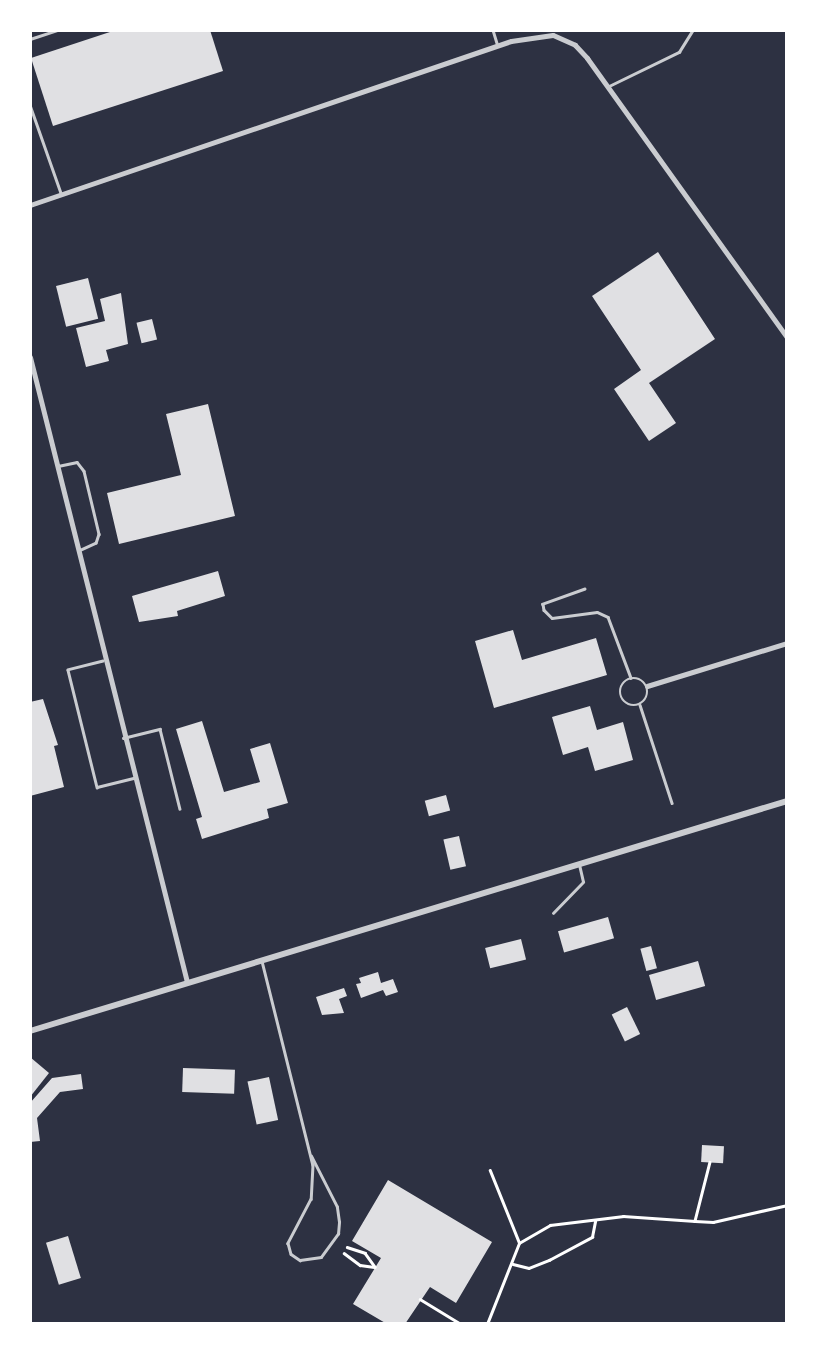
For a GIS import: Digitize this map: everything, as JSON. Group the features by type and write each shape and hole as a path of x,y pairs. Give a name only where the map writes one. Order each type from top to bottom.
{"street":[{"path":"30,204 540,34 562,38 580,50 787,337"},
{"path":"30,358 103,661 187,982"},
{"path":"647,686 787,643"},
{"path":"30,1031 787,801"}],"lane":[{"path":"30,39 56,30"},
{"path":"493,30 498,46"},
{"path":"608,87 680,52 693,30"},
{"path":"30,105 62,194"},
{"path":"57,466 77,462 84,471 99,534 96,543 76,552"},
{"path":"585,590 543,604 544,610 552,618 597,612 608,617 631,678 647,686 648,695 640,705 630,706 620,696 623,682 631,678"},
{"path":"103,661 68,670 97,786 134,778"},
{"path":"640,705 672,803"},
{"path":"123,738 160,729 180,810"},
{"path":"554,913 584,882 579,863"},
{"path":"261,959 311,1156 313,1191 288,1244 291,1254 300,1260 321,1257 338,1234 338,1207 311,1156"}],"path":[{"path":"695,1222 710,1162"},
{"path":"490,1171 520,1243"},
{"path":"487,1324 520,1243 550,1225 623,1216 713,1222 787,1205"},
{"path":"511,1264 529,1268 549,1260 592,1237 596,1220"},
{"path":"344,1253 360,1265 375,1267 365,1253 347,1247"},
{"path":"420,1299 461,1324"}],"building":[{"path":"116,30 210,30 223,71 53,126 31,58"},
{"path":"658,252 715,339 649,383 676,423 649,441 614,389 641,370 592,296"},
{"path":"88,278 98,319 66,327 56,286"},
{"path":"121,293 128,344 106,350 109,361 86,367 76,328 105,321 100,299"},
{"path":"152,319 157,339 142,343 136,323"},
{"path":"208,404 235,516 119,544 107,493 181,475 166,414"},
{"path":"218,571 225,596 177,611 178,616 139,622 132,596"},
{"path":"513,630 522,660 596,638 607,675 494,708 475,641"},
{"path":"43,699 58,745 54,746 64,787 30,796 30,702"},
{"path":"590,706 597,730 623,722 633,760 595,771 588,747 563,755 552,717"},
{"path":"202,721 224,792 260,782 250,749 270,743 288,803 267,809 269,818 202,839 196,819 202,817 176,729"},
{"path":"446,795 450,810 429,816 425,801"},
{"path":"459,836 466,866 450,870 443,840"},
{"path":"608,917 614,938 564,952 558,931"},
{"path":"521,939 526,959 490,968 485,948"},
{"path":"651,946 657,968 646,971 640,949"},
{"path":"698,961 705,986 656,1000 649,975"},
{"path":"378,972 381,983 393,979 398,992 386,996 383,990 361,998 356,984 361,983 359,978"},
{"path":"344,988 347,996 339,999 344,1013 322,1015 316,997"},
{"path":"627,1007 640,1034 625,1041 612,1014"},
{"path":"30,1057 49,1073 30,1097"},
{"path":"183,1068 235,1070 234,1094 182,1092"},
{"path":"81,1074 83,1089 60,1092 37,1118 40,1141 30,1142 30,1103 52,1078"},
{"path":"269,1077 278,1120 257,1125 247,1082"},
{"path":"702,1145 724,1146 723,1163 701,1162"},
{"path":"388,1180 492,1242 456,1303 430,1287 405,1324 387,1324 353,1304 381,1258 352,1241"},
{"path":"68,1236 81,1278 59,1285 46,1243"}]}
